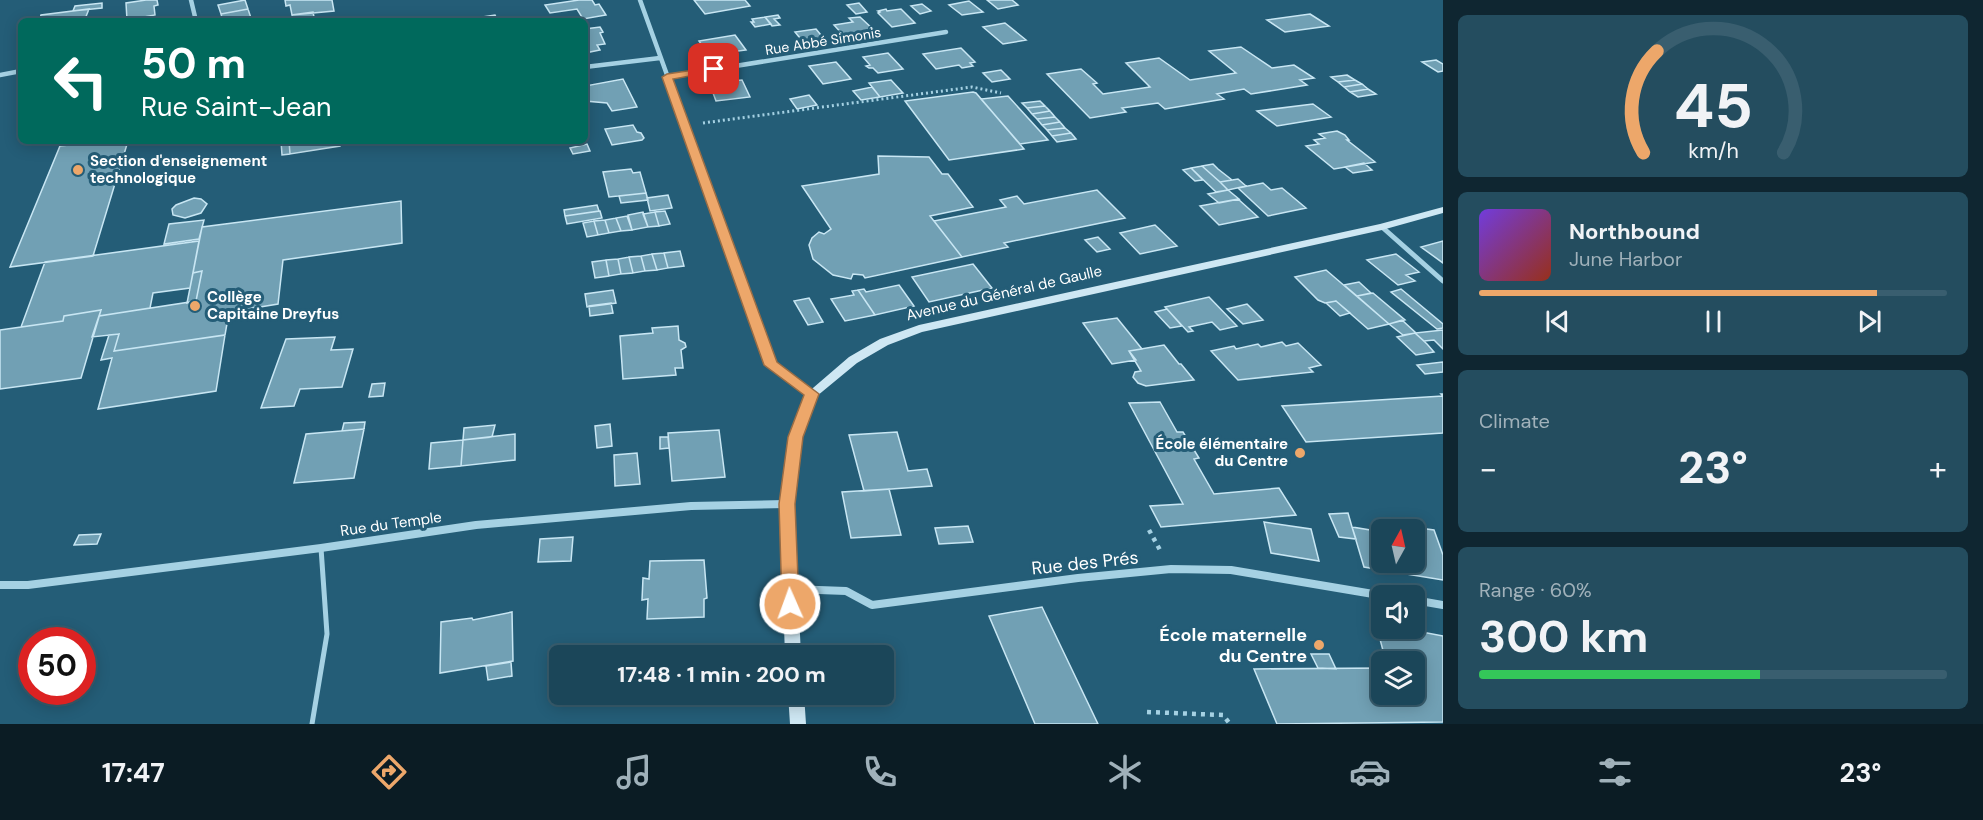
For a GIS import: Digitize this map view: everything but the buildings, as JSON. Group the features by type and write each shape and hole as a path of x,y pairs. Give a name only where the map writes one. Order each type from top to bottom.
{"main road":[{"name":"Avenue du Général de Gaulle","path":"793,645 787,504 796,437 812,394 853,360 884,342 919,329 1382,227 1443,210"},
{"path":"797,705 798,724"}],"street":[{"path":"191,0 195,18"},
{"path":"640,0 771,365 812,394"},
{"name":"Rue Abbé Simonis","path":"667,77 946,32"},
{"path":"588,67 660,58"},
{"path":"0,75 18,72"},
{"path":"1382,227 1443,281"},
{"name":"Rue du Temple","path":"0,585 28,585 321,548 477,525 691,506 787,504"},
{"name":"Rue des Prés","path":"790,589 846,591 873,605 1078,578 1171,570 1231,570 1371,594"},
{"path":"1425,602 1443,605"}],"lane":[{"path":"312,724 327,634 321,548"}],"path":[{"path":"683,122 702,120 704,124 972,87 1001,93"},
{"path":"1147,712 1223,715 1230,724"}],"place":[{"name":"Section d'enseignement technologique","path":"78,170"},
{"name":"Collège Capitaine Dreyfus","path":"195,306"},
{"name":"École élémentaire du Centre","path":"1300,453"},
{"name":"École maternelle du Centre","path":"1319,645"}],"route":[{"path":"714,69 667,77 771,365 812,394 796,437 787,504 790,604"}]}
